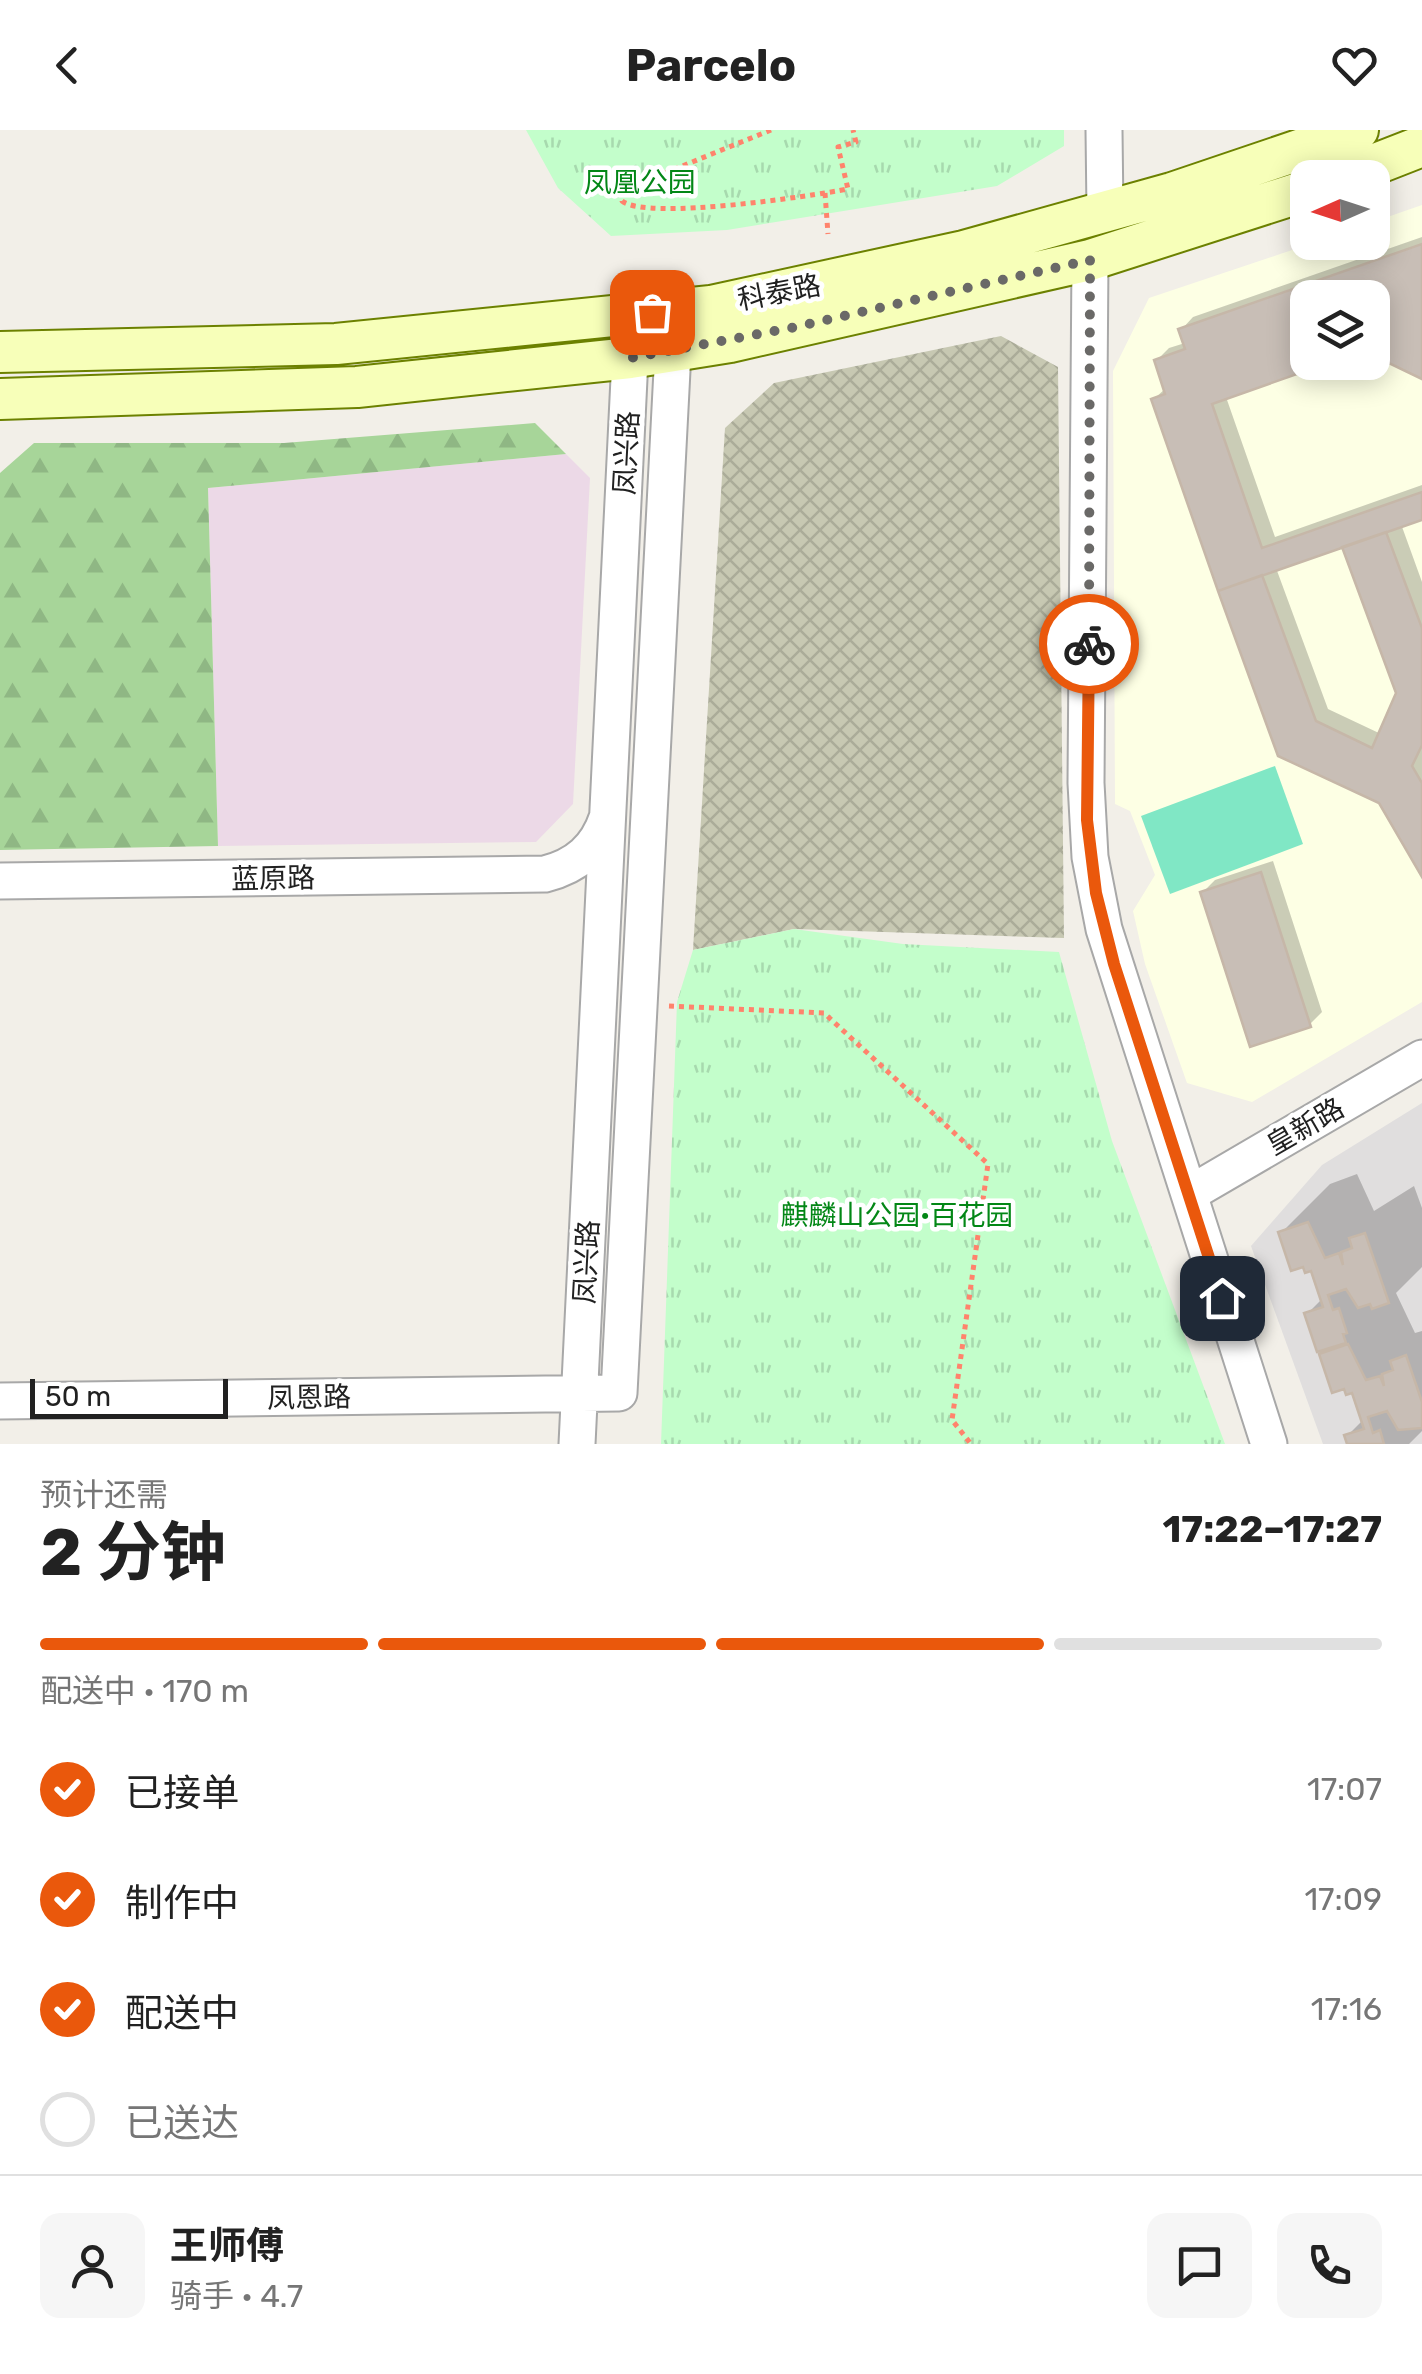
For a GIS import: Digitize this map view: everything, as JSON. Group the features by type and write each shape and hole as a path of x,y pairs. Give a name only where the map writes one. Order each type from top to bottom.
{"main road":[{"name":"科泰路","path":"0,352 336,344 652,312 847,279 1105,212 1287,157 1358,130"},
{"path":"1386,160 1422,146"},
{"name":"科泰路","path":"0,399 356,387 630,358 1090,260 1290,196"}],"street":[{"path":"1104,130 1105,212"},
{"path":"1090,260 1086,784 1090,857 1104,929 1269,1444"},
{"path":"652,312 673,351"},
{"name":"凤兴路","path":"577,1444 630,358 652,312"},
{"name":"凤兴路","path":"619,1393 673,351"},
{"name":"蓝原路","path":"0,882 545,874 562,870 591,850 608,818"},
{"path":"545,874 578,888 602,928"},
{"name":"皇新路","path":"1188,1194 1422,1058"},
{"name":"凤恩路","path":"0,1401 619,1393"}],"path":[{"path":"771,130 628,188 622,193 622,201 645,210 848,189 838,147 856,142 853,130"},
{"path":"825,193 828,234"},
{"path":"639,1005 824,1013 988,1164 952,1420 971,1444"}],"shaded area":[{"path":"1422,205 1422,1002 1252,1102 1187,1083 1145,964 1133,911 1155,875 1130,811 1115,804 1113,371 1149,298 1290,251 1290,260 1390,260 1390,216"},
{"path":"1001,336 1058,367 1064,938 794,929 693,950 725,428 774,383"},
{"path":"566,454 590,478 573,804 536,842 218,846 208,488"},
{"path":"1422,1103 1422,1444 1323,1444 1251,1246 1322,1165"}],"green space":[{"name":"凤凰公园","path":"526,130 1064,130 1064,146 997,186 727,230 611,236 558,188"},
{"path":"535,423 566,454 208,488 218,846 0,850 0,473 34,443 284,443"},
{"path":"1275,766 1303,844 1170,894 1141,816"},
{"name":"麒麟山公园·百花园","path":"794,929 903,944 1059,952 1112,1141 1225,1444 661,1444 677,1002 693,950"}],"building":[{"path":"1422,244 1422,379 1390,364 1390,280 1319,280 1376,260 1390,260 1390,255"},
{"path":"1290,290 1290,376 1212,404 1262,548 1422,492 1422,520 1218,591 1151,399 1165,394 1154,360 1185,349 1178,329"},
{"path":"1386,532 1422,628 1422,745 1412,766 1422,783 1422,877 1379,803 1278,756 1218,591 1262,575 1316,721 1372,748 1396,693 1342,547"},
{"path":"1261,872 1311,1027 1250,1047 1200,892"},
{"path":"1308,1222 1325,1258 1339,1253 1343,1265 1341,1252 1352,1248 1349,1238 1365,1233 1389,1303 1372,1309 1370,1304 1358,1308 1346,1289 1328,1295 1333,1310 1339,1308 1346,1343 1317,1352 1304,1313 1323,1307 1311,1271 1305,1273 1303,1267 1291,1271 1278,1232"},
{"path":"1348,1344 1366,1380 1380,1376 1384,1386 1382,1374 1393,1370 1390,1361 1406,1355 1422,1402 1422,1428 1398,1430 1387,1411 1368,1417 1373,1433 1380,1430 1384,1444 1347,1444 1344,1435 1364,1429 1352,1393 1346,1395 1344,1389 1332,1393 1319,1354"}],"way so far":[{"path":"652,312 630,358 730,342 1090,260 1089,644"}],"route":[{"path":"1089,644 1087,820 1096,893 1114,964 1222,1298"}]}
